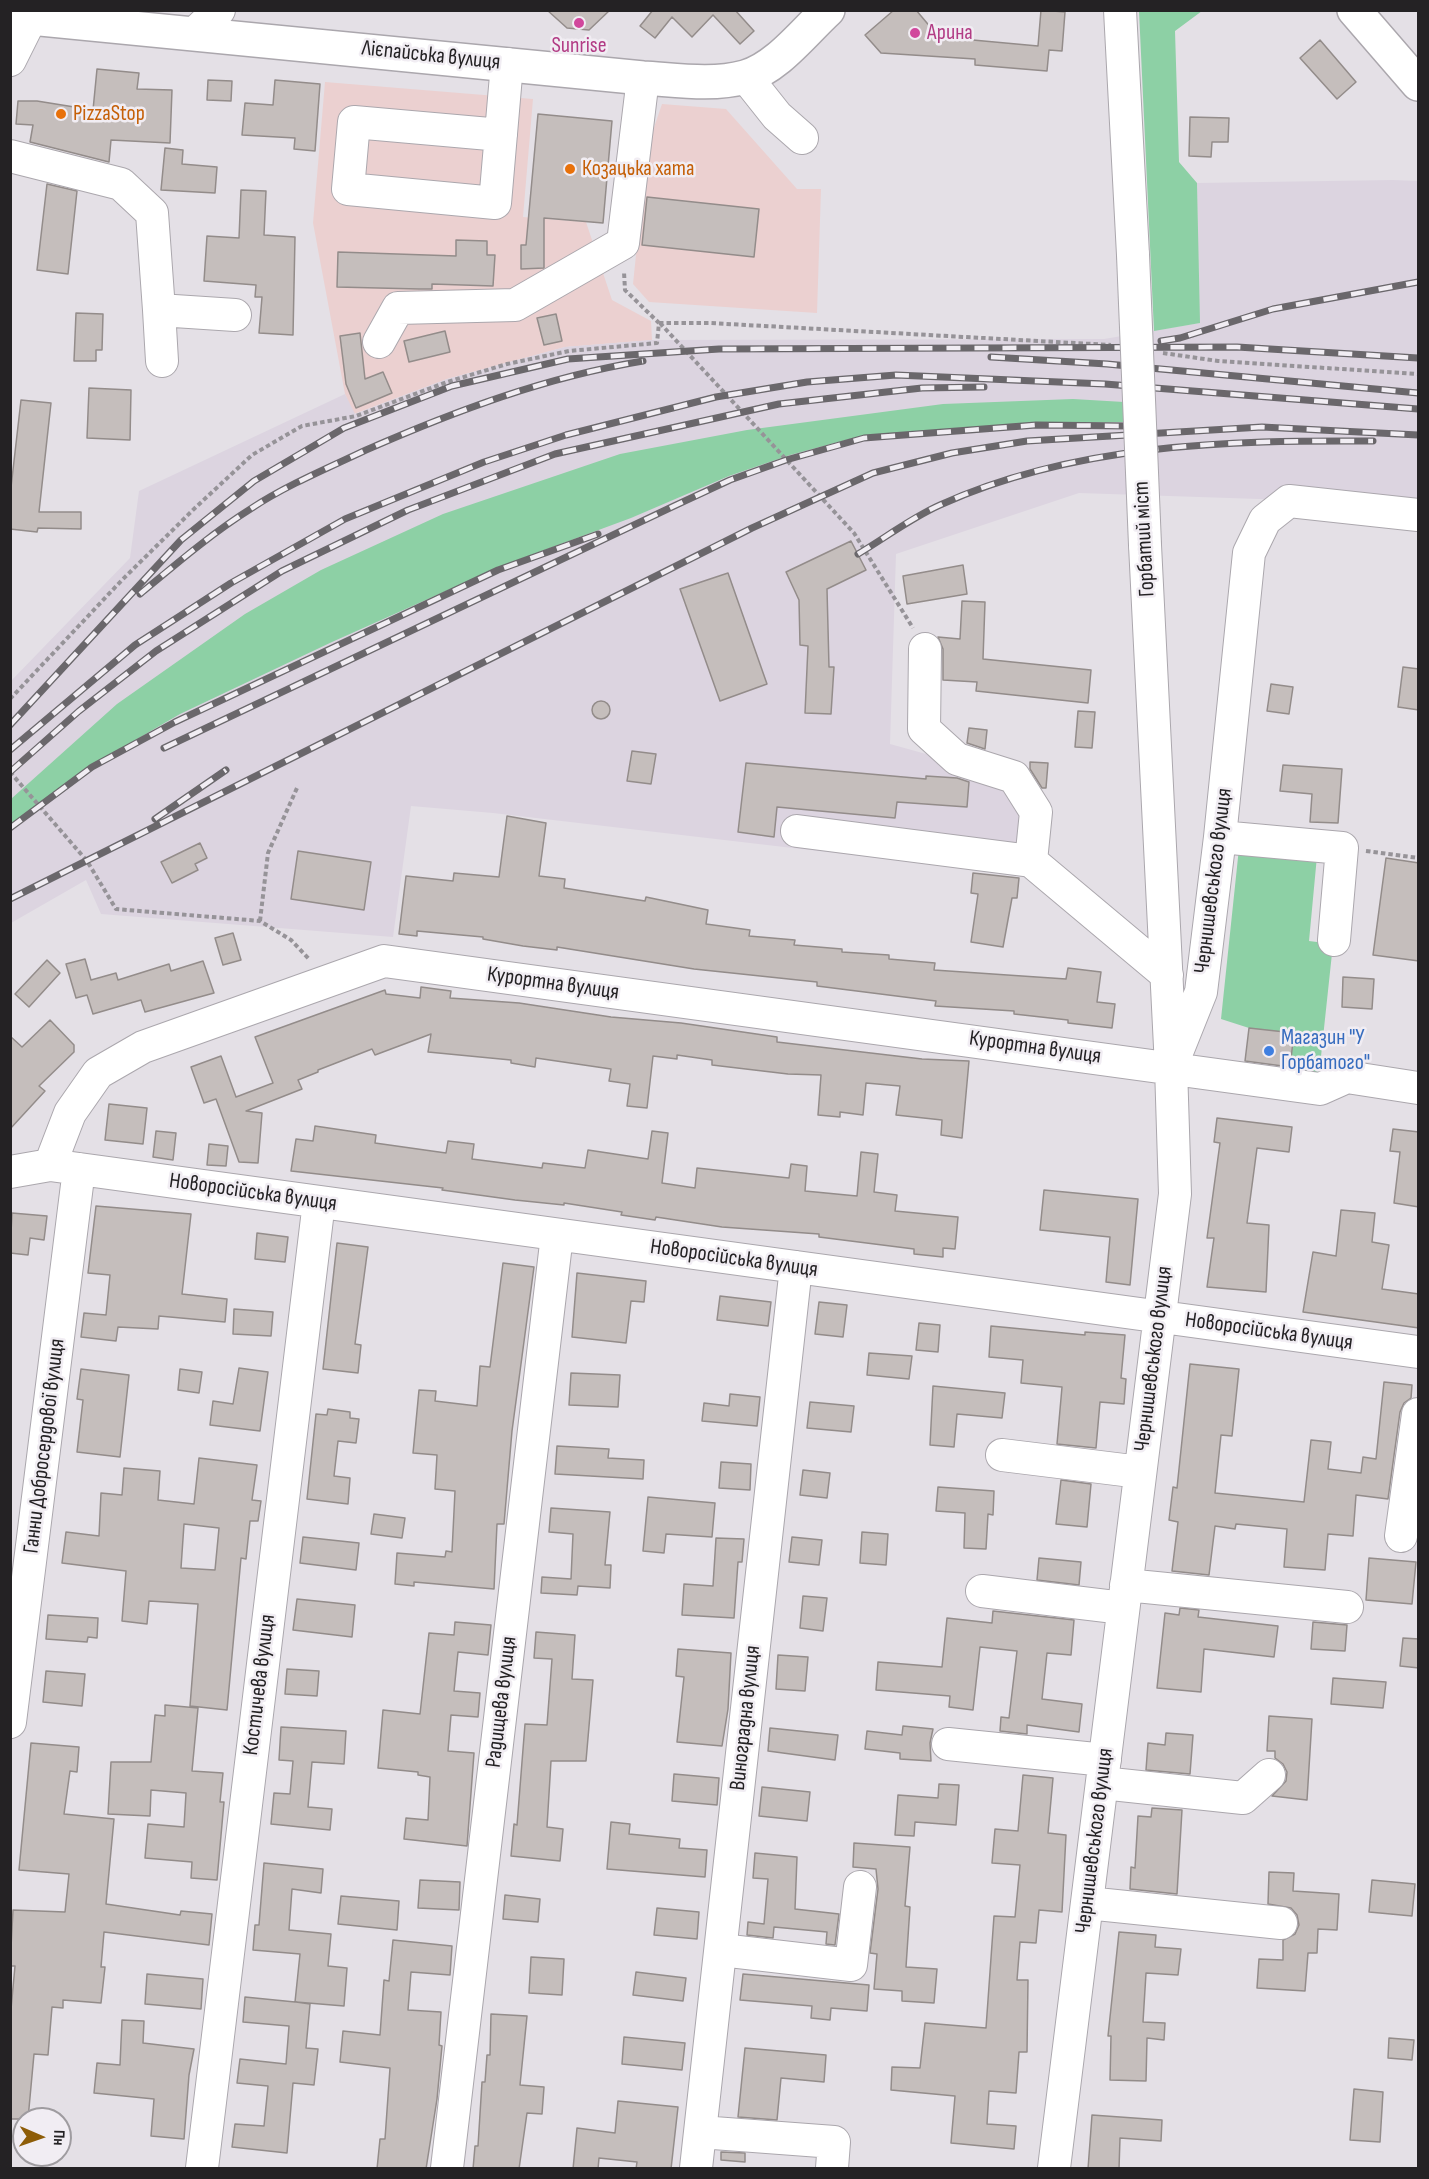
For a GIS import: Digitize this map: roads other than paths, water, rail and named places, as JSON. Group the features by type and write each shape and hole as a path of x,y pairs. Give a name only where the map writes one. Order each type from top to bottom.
{"main road":[{"name":"Лієпайська вулиця","path":"21,17 643,78 714,82 746,77 770,64 828,10"},
{"path":"1354,10 1419,84"}],"street":[{"path":"196,33 219,10"},
{"name":"Горбатий міст","path":"1120,10 1171,1066"},
{"path":"10,60 21,17"},
{"path":"501,135 354,122 348,189 495,203 501,135 507,64"},
{"path":"746,77 777,116 802,138"},
{"path":"379,342 398,308 515,305 623,243 643,78"},
{"path":"10,156 121,184 152,213 162,361"},
{"path":"159,310 235,315"},
{"name":"Чернишевського вулиця","path":"1054,2169 1175,1194 1171,1066 1201,992 1220,837 1249,553 1265,520 1289,501 1419,515"},
{"path":"925,649 924,729 957,759 1014,777 1036,812 1031,861"},
{"path":"797,831 1031,861 1167,975"},
{"path":"1220,837 1342,848 1334,940"},
{"name":"Курортна вулиця","path":"64,1167 70,1113 99,1073 143,1047 384,961 1171,1066 1320,1089 1347,1077 1419,1088"},
{"path":"10,1172 64,1167"},
{"name":"Новоросійська вулиця","path":"64,1167 1419,1352"},
{"name":"Ганни Добросердової вулиця","path":"10,1722 64,1167"},
{"name":"Костичева вулиця","path":"202,2169 319,1202"},
{"name":"Радищева вулиця","path":"447,2169 557,1234"},
{"name":"Виноградна вулиця","path":"696,2169 796,1267"},
{"path":"1401,1536 1419,1414"},
{"path":"1002,1455 1140,1472"},
{"path":"982,1591 1347,1607"},
{"path":"948,1744 1243,1798 1269,1775"},
{"path":"721,1950 851,1965 860,1887"},
{"path":"1087,1903 1281,1923"},
{"path":"700,2132 834,2142 832,2169"}],"railway":[{"path":"1161,341 1180,338 1273,309 1418,282"},
{"path":"10,725 181,540 254,481 344,428 452,386 568,359 719,349 1237,347 1418,358"},
{"path":"991,357 1107,364 1418,393"},
{"path":"140,594 208,538 252,508 293,484 366,450 467,409 536,386 643,361"},
{"path":"10,750 135,645 231,583 345,519 484,462 566,435 716,397 807,382 896,375 1105,384 1418,409"},
{"path":"10,772 79,711 156,651 282,571 408,510 555,454 779,404 922,388 984,387"},
{"path":"164,748 730,480 786,460 864,438 1036,425 1130,426"},
{"path":"10,899 752,528 873,473 952,453 1027,441 1262,427 1418,435"},
{"path":"858,554 929,510 991,485 1044,469 1152,450 1208,445 1373,441"},
{"path":"10,828 92,767 175,722 498,570 598,534"},
{"path":"155,819 226,770"}],"place":[{"name":"Sunrise","path":"579,23"},
{"name":"Арина","path":"915,33"},
{"name":"PizzaStop","path":"61,114"},
{"name":"Козацька хата","path":"570,169"},
{"name":"Магазин \"У Горбатого\"","path":"1269,1051"}]}
